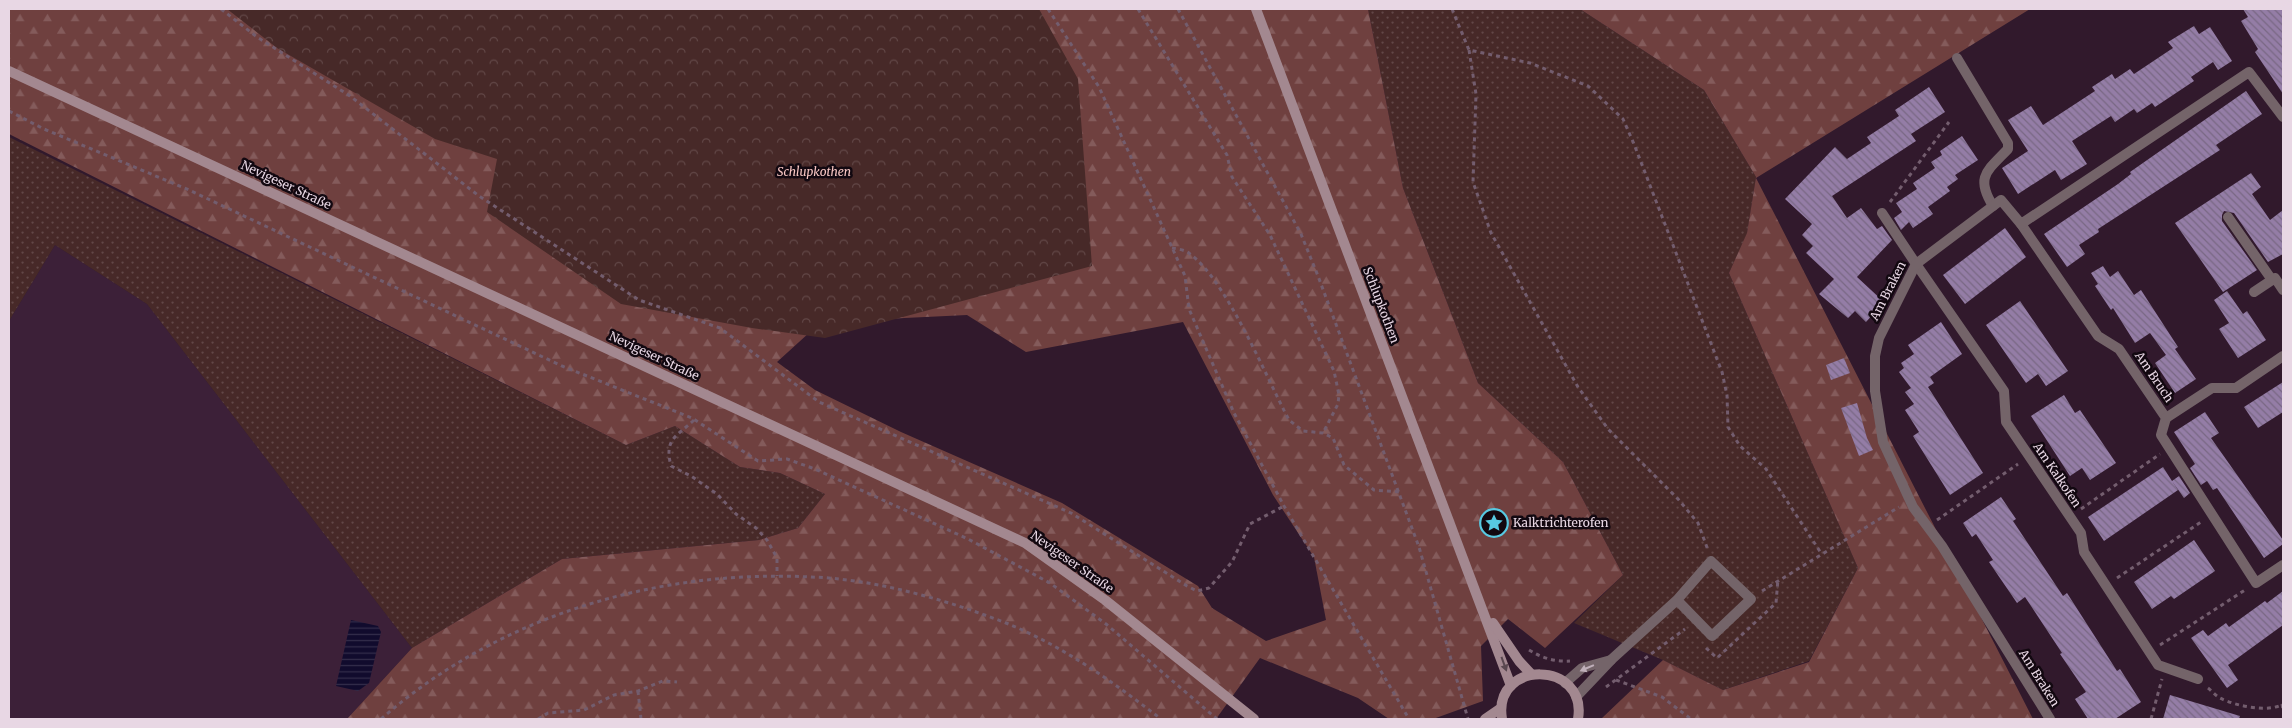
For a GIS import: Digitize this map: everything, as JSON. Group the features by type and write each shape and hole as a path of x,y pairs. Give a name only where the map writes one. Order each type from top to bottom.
{"main road":[{"name":"Schlupkothen","path":"1256,9 1484,610 1511,686"},
{"name":"Nevigeser Straße","path":"9,71 1025,543 1105,600 1254,719"},
{"name":"Schlupkothen","path":"1484,610 1519,661 1532,674"},
{"path":"1502,719 1501,708 1511,686 1532,674 1544,674 1565,683 1576,697 1579,712 1578,719"},
{"path":"1488,717 1501,708"}],"street":[{"path":"1957,58 2008,143 2008,149 1985,175 1982,183 1984,192 1993,206 2001,200 2021,224 2249,72 2283,117"},
{"name":"Am Braken","path":"1993,206 1916,264 1879,338 1875,356 1875,391 1883,442 1910,500 2050,719"},
{"name":"Am Kalkofen","path":"1882,213 2004,392 2006,422 2081,533 2084,552 2149,652 2158,665 2198,679"},
{"path":"2228,217 2272,280"},
{"name":"Am Bruch","path":"2021,224 2098,336 2119,349 2166,418 2161,435 2256,583"},
{"path":"2254,292 2275,278 2283,290"},
{"path":"2166,418 2212,388 2236,388 2283,356"},
{"path":"1576,697 1612,659 1677,600 1711,561 1752,599 1712,636 1677,600"},
{"path":"2256,583 2283,565"},
{"path":"1565,683 1582,668 1612,659"}],"path":[{"path":"221,9 257,37 350,96 479,196 639,300 720,328 819,402 1071,513 1187,586 1197,590 1209,588 1232,562 1250,524 1284,506"},
{"path":"1048,9 1099,87 1185,276 1189,309 1226,396 1284,506 1409,719"},
{"path":"1138,9 1227,156 1232,177 1256,210 1270,235 1334,371 1340,395 1338,404 1323,433"},
{"path":"1178,9 1301,234 1400,492 1428,578 1468,719"},
{"path":"1452,9 1469,50 1476,94 1473,182 1491,234 1578,387 1608,429 1678,499 1698,523 1711,561"},
{"path":"1469,50 1530,63 1588,86 1623,119 1722,372 1727,395 1728,426 1740,446 1766,470 1821,553"},
{"path":"9,111 44,129 189,190 562,366 694,420 758,461 787,459 815,469 968,539 1050,583 1106,624 1217,719"},
{"path":"1882,213 1948,122"},
{"path":"1172,248 1189,252 1206,269 1226,298 1288,420 1303,431 1323,433 1333,438 1338,447 1339,457 1357,478 1374,490 1400,492"},
{"path":"694,420 673,439 667,451 671,466 716,494 736,514 756,528 767,540 777,558 777,576"},
{"path":"2070,516 2169,448"},
{"path":"1927,526 2029,456"},
{"path":"1752,599 1821,553 1910,500"},
{"path":"2106,586 2212,514"},
{"path":"380,719 438,675 490,644 536,623 578,607 634,591 691,580 777,576 812,576 849,581 948,603 1007,624 1089,666 1161,719"},
{"path":"2149,652 2256,583"},
{"path":"1524,644 1542,658 1560,662 1577,660 1582,668"},
{"path":"2151,719 2165,668"},
{"path":"2198,679 2220,698 2259,709 2278,708 2283,704"},
{"path":"1615,680 1662,697 1691,719"},
{"path":"538,719 548,713 584,710 614,695 638,691 663,681 677,682"},
{"path":"638,691 641,719"},
{"path":"2283,704 2283,710"}],"shaded area":[{"path":"55,245 147,304 412,648 347,719 9,719 9,321"},
{"path":"351,620 378,626 381,632 369,683 358,691 336,686"}],"green space":[{"path":"9,9 1368,9 1403,188 1478,383 1563,462 1623,575 1545,648 1508,619 1481,646 1483,701 1433,719 1389,719 1358,698 1260,658 1216,719 347,719 412,648 562,559 759,540 798,528 825,494 780,473 740,467 675,426 626,445 9,134","holes":["967,315 1026,352 1183,322 1273,495 1314,557 1326,620 1266,641 1212,608 1198,586 1062,503 901,432 815,390 777,362 821,322"]},
{"name":"Schlupkothen","path":"227,9 1039,9 1078,79 1092,266 825,338 752,328 621,304 487,212 497,159 435,139 277,48"},
{"path":"1368,9 1580,9 1704,90 1756,177 1747,234 1729,273 1858,568 1809,661 1723,690 1663,660 1574,623 1623,575 1563,462 1478,383 1403,188"},
{"path":"1580,9 2030,9 1756,178 2033,719 1601,719 1663,660 1723,690 1809,662 1858,568 1729,273 1747,233 1756,177 1704,90"},
{"path":"9,137 626,445 675,426 740,467 780,473 825,494 798,528 759,540 562,559 412,648 147,304 55,245 9,321"}],"building":[{"path":"2243,9 2283,9 2283,94 2255,52 2258,49 2241,21 2248,17"},
{"path":"2194,26 2199,34 2210,27 2232,61 2218,70 2213,62 2191,77 2194,81 2155,107 2152,103 2137,113 2134,109 2115,122 2111,116 2072,141 2087,164 2061,180 2055,170 2018,194 2002,168 2028,151 2008,120 2031,106 2043,125 2095,91 2092,87 2112,74 2115,79 2130,69 2134,74 2173,48 2168,42"},
{"path":"1929,87 1945,112 1911,134 1916,141 1832,196 1847,218 1861,208 1877,229 1882,226 1892,240 1857,277 1884,302 1866,322 1855,311 1848,318 1819,294 1834,279 1806,253 1813,246 1802,235 1812,224 1785,199 1835,147 1847,159 1871,143 1867,137 1899,116 1895,110"},
{"path":"2246,91 2262,114 2216,145 2220,150 2098,229 2099,232 2079,245 2085,254 2067,267 2044,234 2118,184 2131,174 2130,172"},
{"path":"1962,136 1978,160 1955,175 1958,179 1947,187 1950,191 1928,207 1933,214 1913,228 1909,222 1901,230 1894,218 1902,212 1896,203 1917,189 1913,183 1935,168 1931,162 1942,155 1940,151"},
{"path":"2251,173 2261,187 2252,194 2270,220 2283,210 2283,254 2268,262 2234,213 2224,211 2222,221 2257,270 2223,292 2175,223"},
{"path":"2005,228 2026,257 1965,304 1943,275"},
{"path":"2103,266 2110,277 2118,271 2134,295 2141,290 2178,347 2175,349 2196,379 2175,393 2155,363 2166,355 2150,333 2135,343 2113,308 2111,310 2095,286 2098,284 2091,273"},
{"path":"2227,291 2243,314 2247,311 2266,340 2238,358 2219,329 2229,323 2214,300"},
{"path":"2020,301 2068,371 2046,386 2038,374 2026,383 1986,325"},
{"path":"1941,322 1962,354 1930,377 1934,383 1928,387 1983,473 1950,495 1913,436 1919,432 1905,410 1914,404 1905,392 1911,388 1899,372 1904,368 1901,363 1914,354 1908,345"},
{"path":"1844,358 1850,373 1831,380 1826,365"},
{"path":"2283,382 2283,412 2258,428 2244,407"},
{"path":"2064,395 2075,413 2080,410 2116,463 2090,480 2082,468 2070,476 2031,416"},
{"path":"1857,403 1867,438 1873,450 1859,456 1841,408"},
{"path":"2205,412 2219,433 2211,438 2283,540 2283,544 2264,558 2217,488 2213,490 2207,481 2201,485 2190,468 2195,464 2174,432"},
{"path":"2163,467 2178,490 2104,541 2088,517"},
{"path":"2179,476 2190,493 2184,498 2172,481"},
{"path":"2001,497 2016,519 2013,521 2063,596 2067,593 2117,671 2120,669 2141,702 2115,719 2088,719 2075,699 2086,692 2060,654 2062,653 2025,597 2017,603 1989,562 1993,560 1976,534 1972,537 1963,523"},
{"path":"2194,540 2215,571 2174,599 2171,596 2152,609 2134,582"},
{"path":"2283,591 2283,625 2228,665 2238,680 2227,688 2191,638 2203,630 2208,636 2226,623 2229,627 2265,601 2267,603"},
{"path":"2170,695 2240,716 2239,719 2163,719"}],"place":[{"name":"Kalktrichterofen","path":"1494,523"}]}
